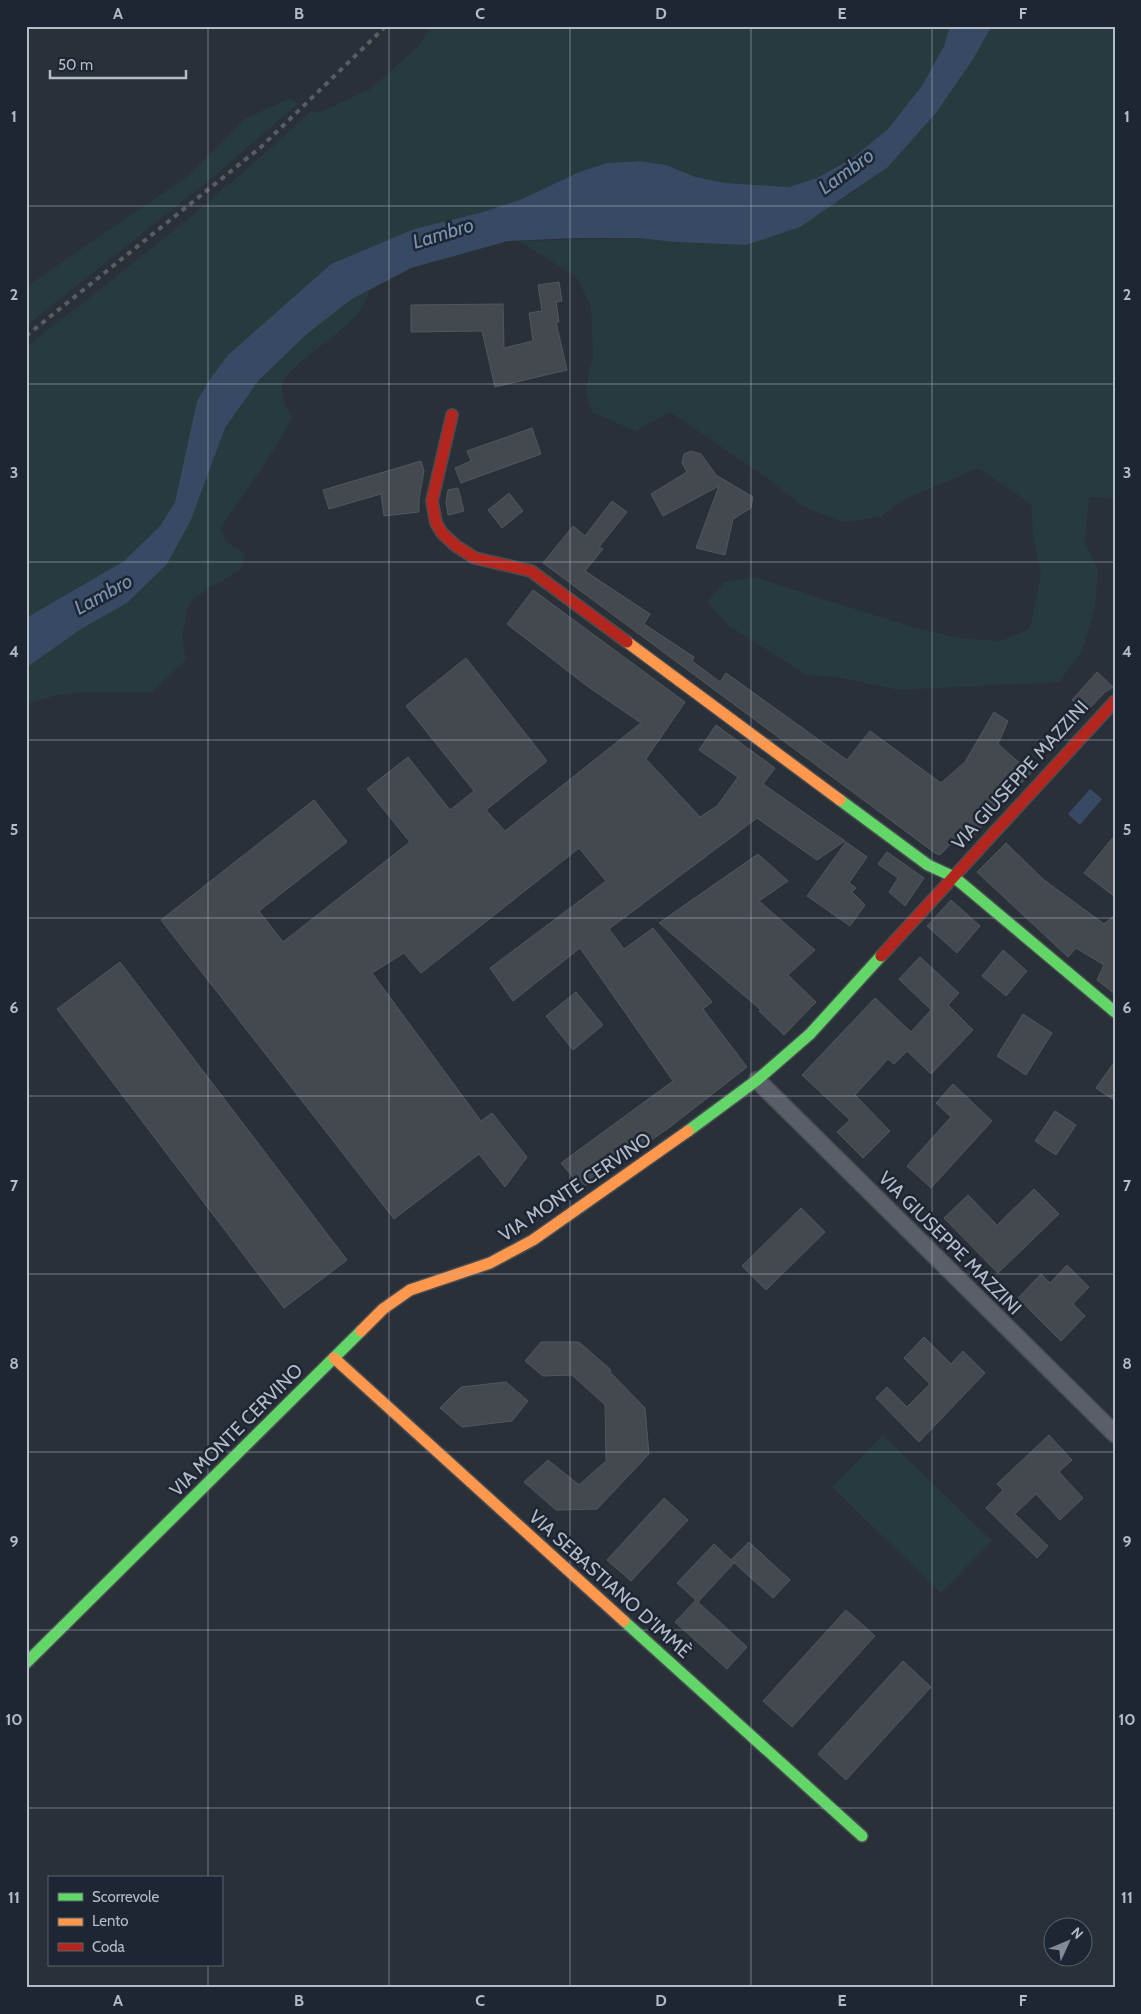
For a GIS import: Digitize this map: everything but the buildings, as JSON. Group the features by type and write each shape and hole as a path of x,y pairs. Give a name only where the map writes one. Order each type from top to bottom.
{"street":[{"path":"452,415 431,504 434,520 441,532 451,542 464,552 479,559 511,564 531,571 928,865 954,877 1054,963 1115,1012"},
{"name":"VIA GIUSEPPE MAZZINI","path":"954,877 1115,701"},
{"name":"VIA MONTE CERVINO","path":"26,1663 383,1309 410,1290 490,1263 533,1240 705,1119 757,1080 810,1034 954,877"},
{"name":"VIA GIUSEPPE MAZZINI","path":"757,1080 1115,1434"},
{"name":"VIA SEBASTIANO D'IMMÈ","path":"334,1358 862,1836"}],"green space":[{"path":"432,26 950,26 944,46 921,87 887,130 851,159 817,178 789,187 726,183 696,177 666,165 640,161 607,163 579,172 522,199 483,212 414,229 331,264 228,355 197,401 175,502 160,526 124,561 26,618 26,347 207,203 311,111 321,112 372,88 417,47"},
{"path":"992,26 1115,26 1115,501 1109,498 1089,497 1085,542 1098,570 1095,608 1082,651 1059,682 898,690 836,677 806,675 728,625 707,602 725,582 754,577 912,627 959,638 1001,641 1030,628 1041,574 1033,534 1031,504 978,468 901,501 881,517 844,522 802,506 773,482 670,412 635,431 592,412 585,391 593,356 591,307 577,278 520,241 638,238 675,242 745,245 848,196 888,166 936,113 972,61"},
{"path":"288,99 299,103 213,177 26,326 26,287 189,175 246,118"},
{"path":"371,289 360,310 351,321 293,369 282,385 282,394 292,418 268,460 221,527 225,541 245,554 241,569 194,598 187,609 182,636 186,660 152,692 88,692 58,695 26,704 26,668 81,629 127,603 210,468 225,428 259,380 307,334 352,299"},
{"path":"883,1435 992,1541 941,1593 832,1487"}],"water":[{"name":"Lambro","path":"950,26 992,26 972,61 936,113 888,167 800,227 746,245 675,242 638,238 508,241 411,268 352,299 307,334 259,380 225,428 191,520 167,564 127,603 81,629 26,668 26,618 124,561 160,526 175,502 197,401 210,379 228,355 331,264 414,229 483,212 522,199 579,172 607,163 640,161 666,165 696,177 726,183 789,187 817,178 851,159 887,130 921,87 944,46"},
{"path":"1090,789 1102,799 1080,825 1068,814"}],"railway":[{"path":"26,336 261,147 386,26"}],"traffic: fast":[{"path":"840,800 928,865 954,877 1115,1012"},
{"path":"688,1131 757,1080 810,1034 881,956"},
{"path":"26,1663 361,1331"},
{"path":"624,1621 862,1836"}],"traffic: slow":[{"path":"627,642 840,800"},
{"path":"361,1331 383,1309 410,1290 490,1263 533,1240 688,1131"},
{"path":"334,1358 624,1621"}],"traffic: jam":[{"path":"452,415 432,501 436,523 442,533 456,546 475,558 531,571 627,642"},
{"path":"881,956 1115,701"}]}
